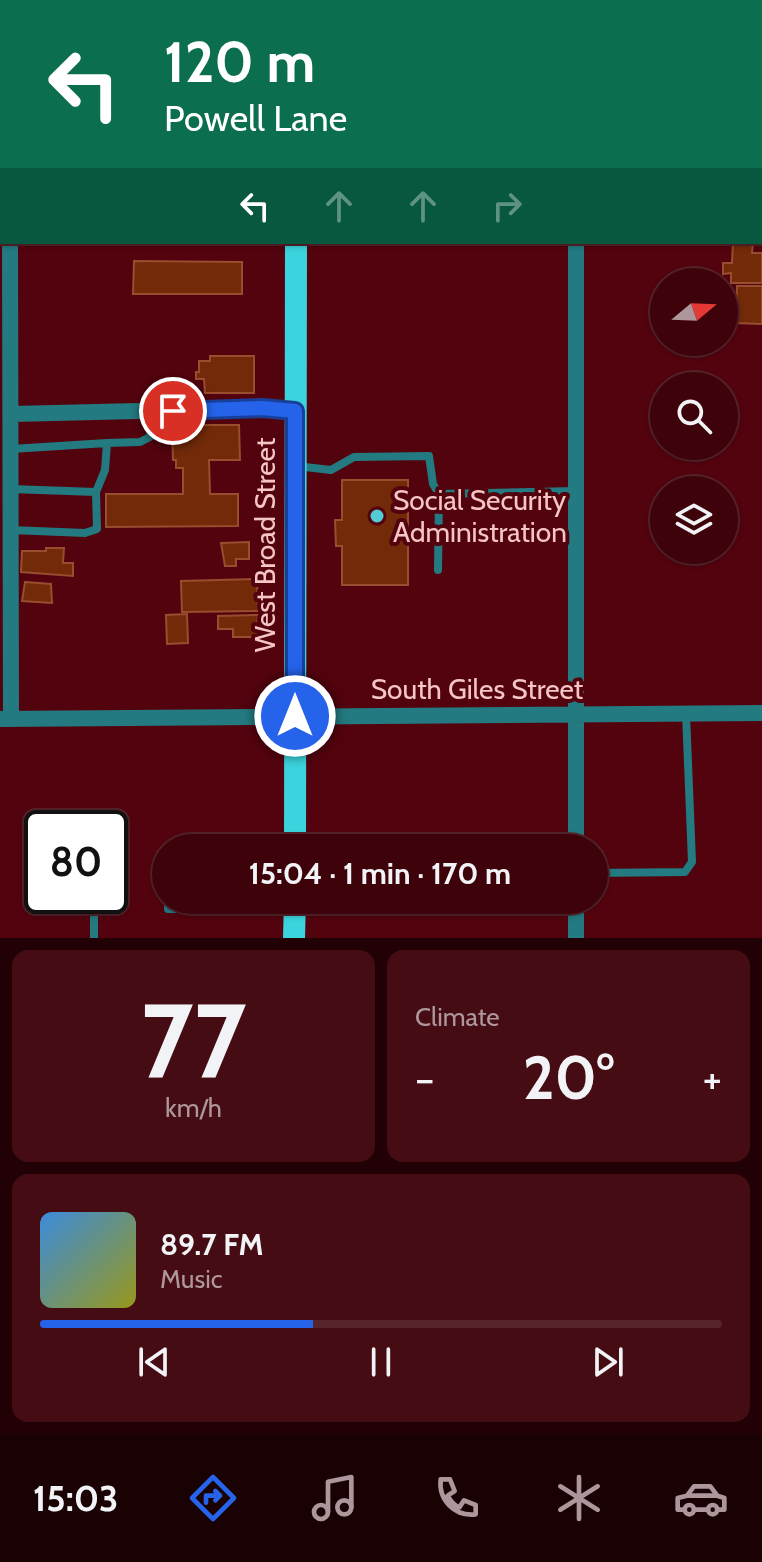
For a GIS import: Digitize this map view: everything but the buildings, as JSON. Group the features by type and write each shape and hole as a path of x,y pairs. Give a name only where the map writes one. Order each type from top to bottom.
{"highway":[{"name":"West Broad Street","path":"295,834 296,244"},
{"path":"294,938 295,914"}],"street":[{"path":"6,719 11,414 5,367 10,244"},
{"path":"576,244 576,834"},
{"path":"11,414 262,408 295,411"},
{"name":"South Giles Street","path":"6,719 762,713"},
{"path":"576,914 576,938"}],"lane":[{"path":"11,449 140,442 150,437 151,413"},
{"path":"11,530 85,533 97,529 96,492 105,470 107,443"},
{"path":"295,466 331,470 354,457 429,456 439,494 438,570"},
{"path":"11,489 96,492"},
{"path":"439,494 576,491"},
{"path":"608,873 685,872 692,862 686,713"},
{"path":"94,914 94,938"}],"place":[{"name":"Social Security Administration","path":"377,516"}],"route":[{"path":"173,411 262,408 295,411 295,716"}]}
